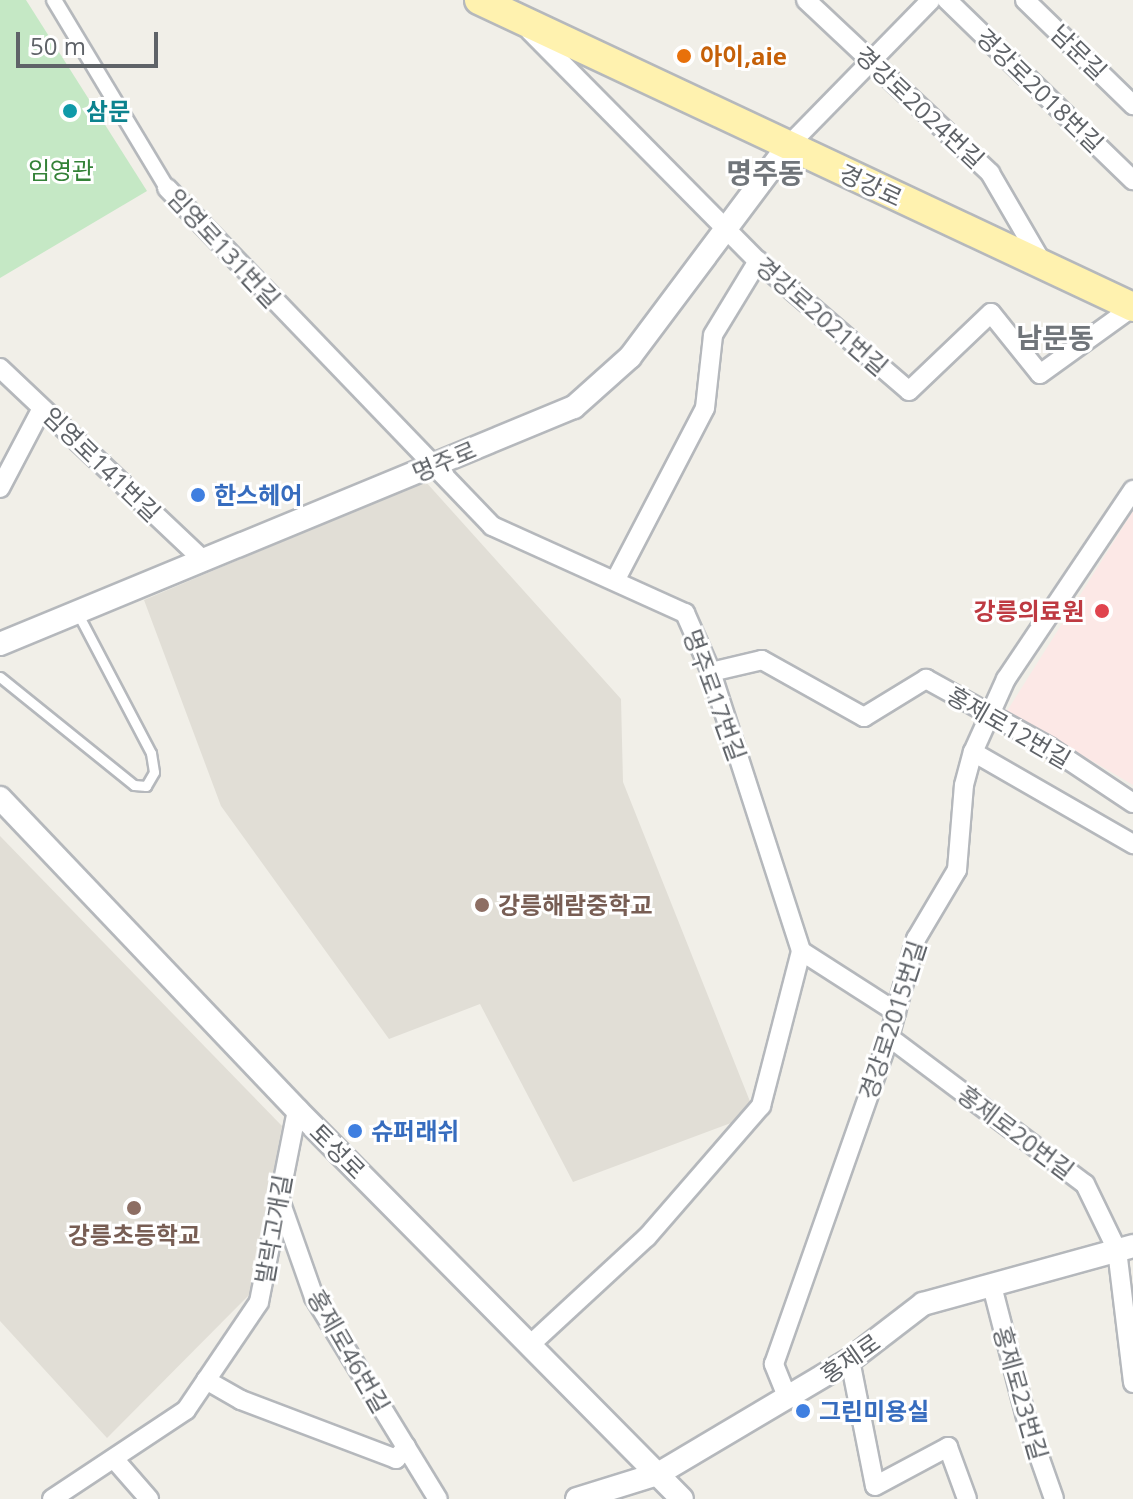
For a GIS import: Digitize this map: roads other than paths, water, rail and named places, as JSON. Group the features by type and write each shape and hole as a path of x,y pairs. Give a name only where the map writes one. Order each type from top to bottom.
{"main road":[{"name":"경강로","path":"479,0 1133,307"}],"street":[{"name":"임영로131번길","path":"54,0 167,188 433,466"},
{"name":"경강로2024번길","path":"806,0 990,173 1045,266"},
{"path":"788,146 873,63 931,0"},
{"name":"경강로2018번길","path":"947,0 1133,180"},
{"name":"남문길","path":"1025,0 1133,105"},
{"name":"경강로2021번길","path":"520,21 758,261 909,391 991,313 1040,374 1133,307"},
{"name":"명주로","path":"0,644 574,407 630,357 788,146"},
{"path":"616,579 705,408 713,335 758,261"},
{"name":"임영로141번길","path":"0,368 204,561"},
{"path":"0,488 42,408"},
{"name":"명주로17번길","path":"433,466 492,526 616,579 685,613 711,672 801,951"},
{"name":"경강로2015번길","path":"788,1399 774,1364 889,1037 916,939 957,870 964,785 973,752 1006,679 1133,490"},
{"name":"홍제로12번길","path":"711,672 762,660 864,717 926,679 1133,803"},
{"path":"973,752 1133,844"},
{"name":"토성로","path":"0,798 297,1110 532,1343 682,1499"},
{"path":"532,1343 647,1237 761,1106 801,951 896,1012"},
{"name":"홍제로20번길","path":"889,1037 1085,1184 1125,1248 1133,1383"},
{"name":"발락고개길","path":"52,1499 186,1410 259,1302 297,1110"},
{"name":"홍제로46번길","path":"278,1194 314,1297 438,1499"},
{"name":"홍제로","path":"577,1499 658,1474 850,1360 923,1304 1125,1248"},
{"name":"홍제로23번길","path":"992,1286 1028,1425 1054,1499"},
{"path":"850,1360 875,1486 948,1447 967,1499"},
{"path":"206,1380 241,1400 396,1459 406,1447"},
{"path":"115,1460 149,1499"},
{"path":"658,1474 660,1499"}],"lane":[{"path":"0,677 134,785 146,786 154,772 151,753 77,612"}],"place":[{"name":"아이,aie","path":"684,56"},
{"name":"삼문","path":"70,111"},
{"name":"한스헤어","path":"198,495"},
{"name":"강릉의료원","path":"1102,611"},
{"name":"강릉해람중학교","path":"482,905"},
{"name":"슈퍼래쉬","path":"355,1131"},
{"name":"강릉초등학교","path":"134,1208"},
{"name":"그린미용실","path":"803,1411"}],"district":[{"name":"명주동","path":"765,172"},
{"name":"남문동","path":"1055,337"}],"park label":[{"name":"임영관","path":"61,170"}]}
